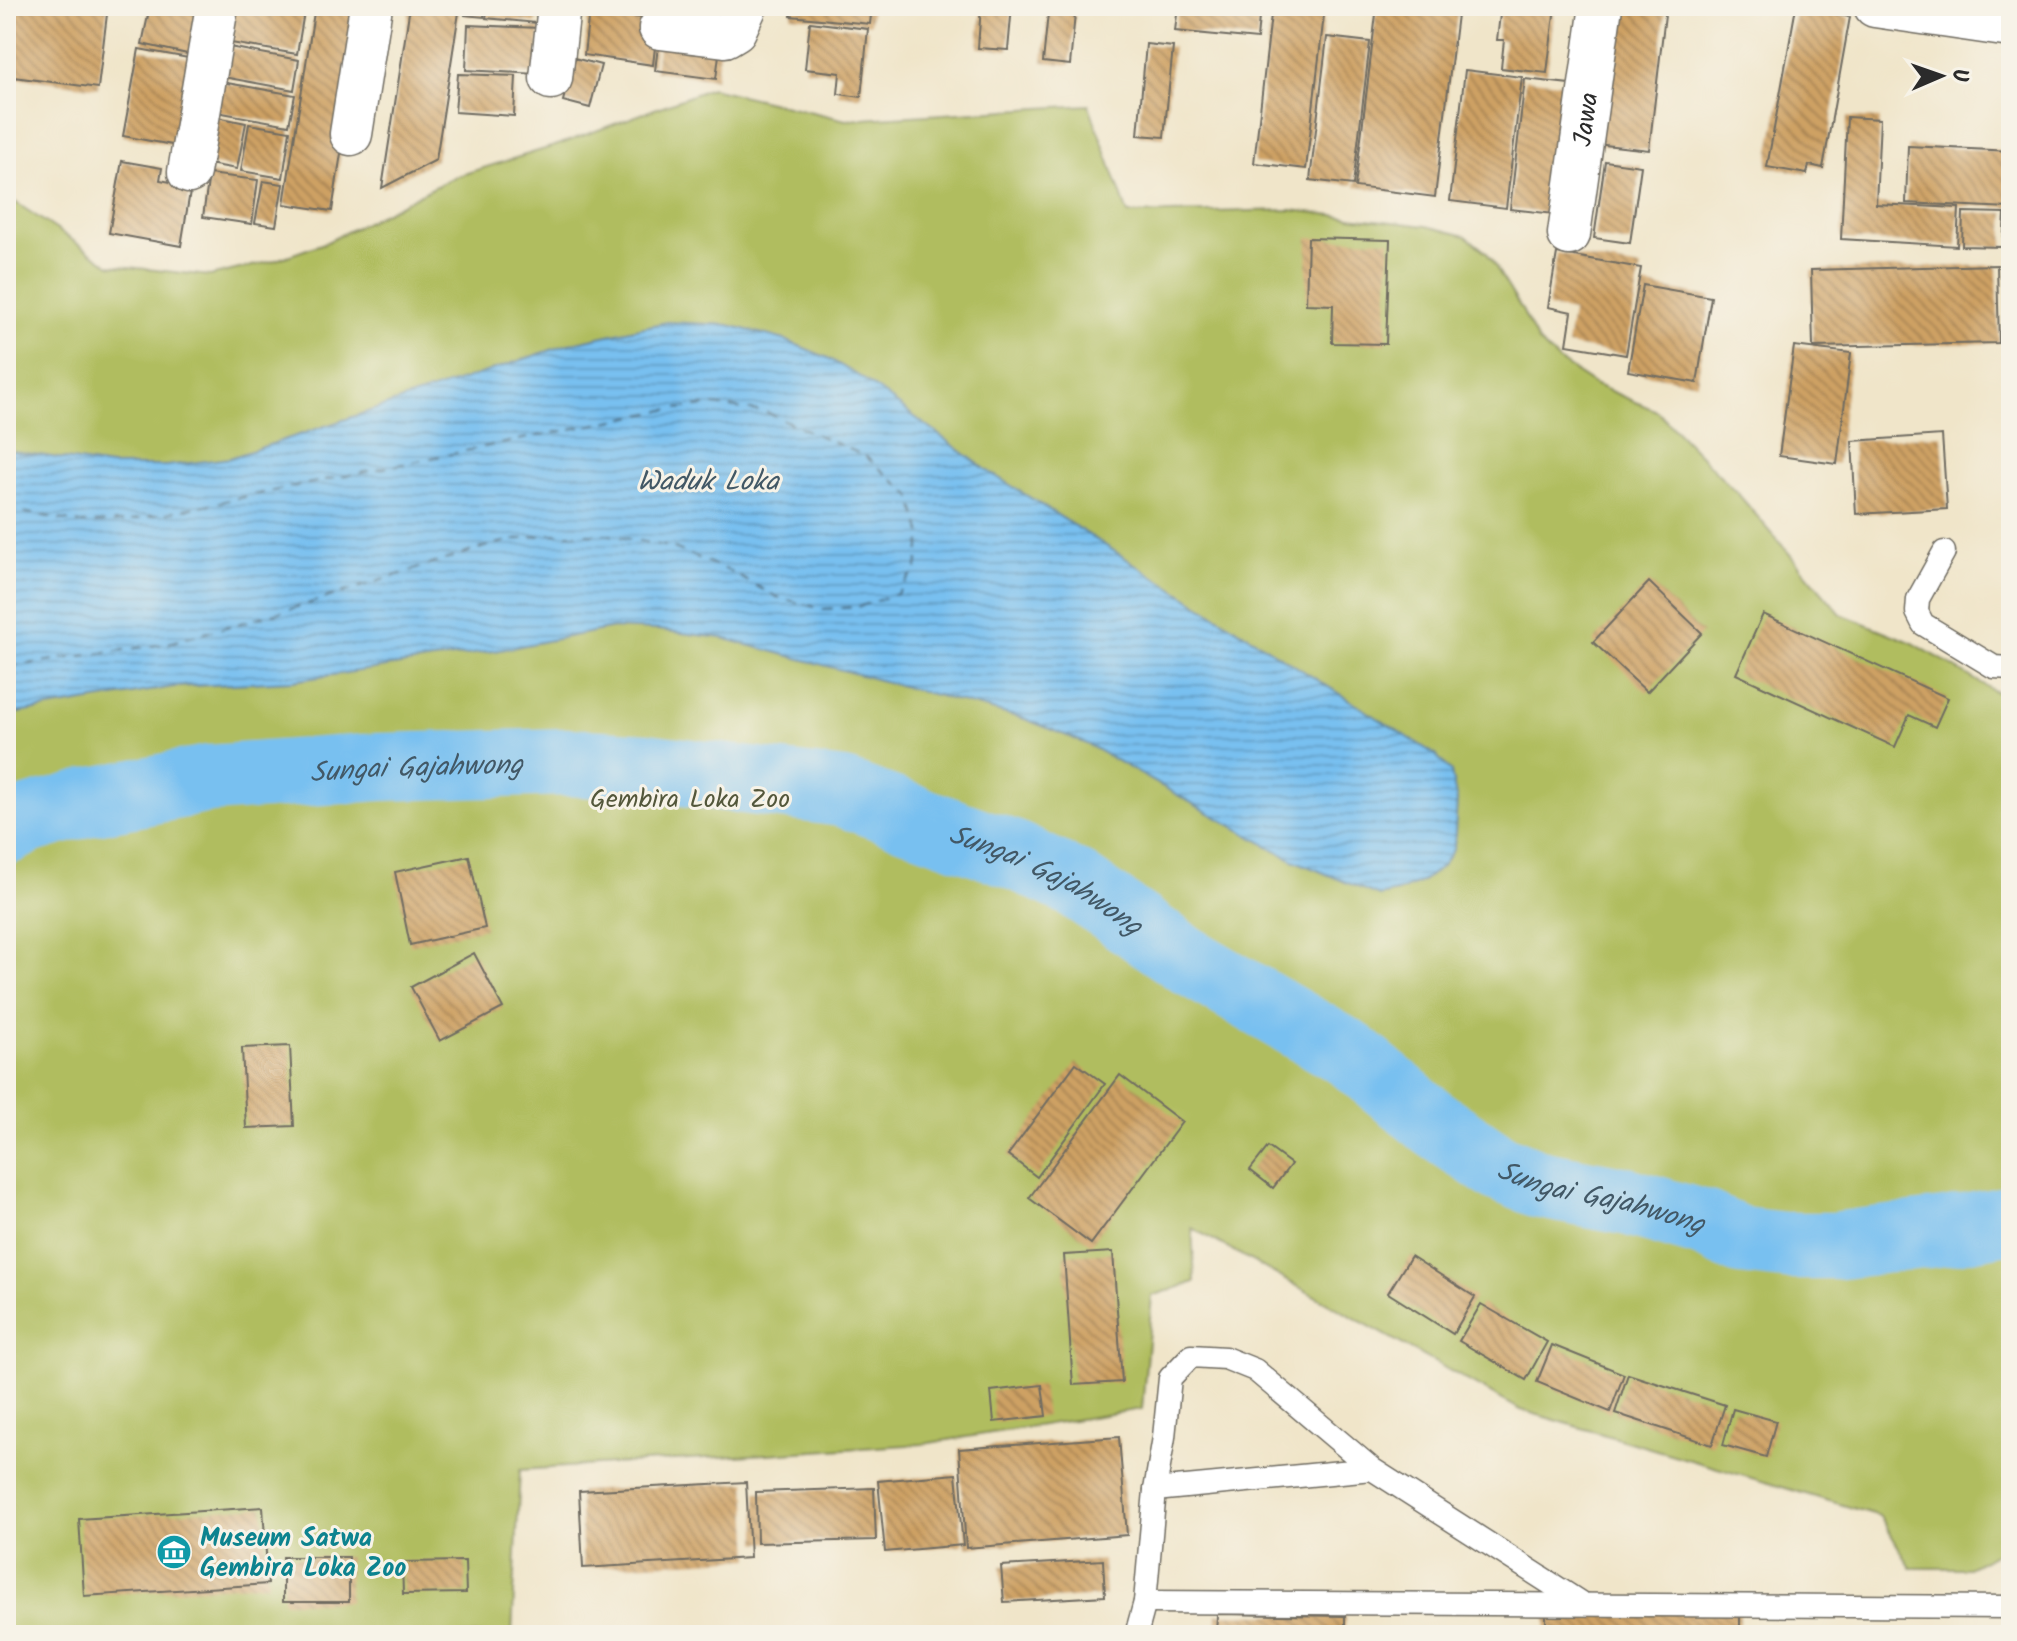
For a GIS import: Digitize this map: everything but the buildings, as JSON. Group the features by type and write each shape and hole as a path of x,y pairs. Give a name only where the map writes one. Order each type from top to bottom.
{"street":[{"path":"189,172 217,6"},
{"path":"351,134 371,6"},
{"path":"551,78 559,6"},
{"path":"660,28 725,36 735,30 746,6"},
{"name":"Jawa","path":"1569,234 1601,6"},
{"path":"1875,6 2011,26"}],"lane":[{"path":"1944,552 1918,599 1917,612 1923,624 1994,667 2011,668"},
{"path":"1136,1635 1145,1602 1155,1490 1170,1378 1191,1356 1225,1358 1255,1370 1372,1469 1582,1604"},
{"path":"1155,1490 1372,1469"},
{"path":"1145,1602 2011,1607"}],"green space":[{"name":"Gembira Loka Zoo","path":"711,88 846,120 1089,105 1128,214 1291,210 1426,226 1466,236 1487,253 1538,342 1559,361 1594,384 1657,411 1739,495 1841,614 1913,643 2011,701 2011,1546 1968,1568 1911,1568 1880,1516 1521,1410 1192,1228 1195,1282 1152,1296 1142,1409 923,1444 520,1470 512,1635 6,1635 6,196 110,265 210,276 273,261 327,242 454,177 558,145"}],"water":[{"name":"Waduk Loka","path":"667,322 729,325 785,340 828,358 862,378 988,471 1436,755 1451,772 1457,801 1454,848 1441,867 1421,882 1379,896 1293,860 1085,743 1025,719 722,638 658,630 613,628 500,650 292,681 173,687 6,715 6,450 110,466 166,466 230,458 572,343"}],"waterway":[{"name":"Sungai Gajahwong","path":"6,831 28,820 89,802 209,779 379,767 569,762 645,767 843,793 1012,854 1074,883 1185,959 1351,1055 1436,1125 1498,1167 1542,1185 1626,1201 1704,1224 1741,1241 1785,1246 1833,1246 1945,1232 2011,1219"}],"ferry route":[{"path":"6,509 81,523 123,522 665,410 714,405 766,412 865,456 911,495 922,535 917,567 897,594 858,607 823,609 777,597 725,569 674,548 605,534 548,534 494,544 301,606 165,644 6,667"}],"place":[{"name":"Museum Satwa Gembira Loka Zoo","path":"174,1552"}]}
